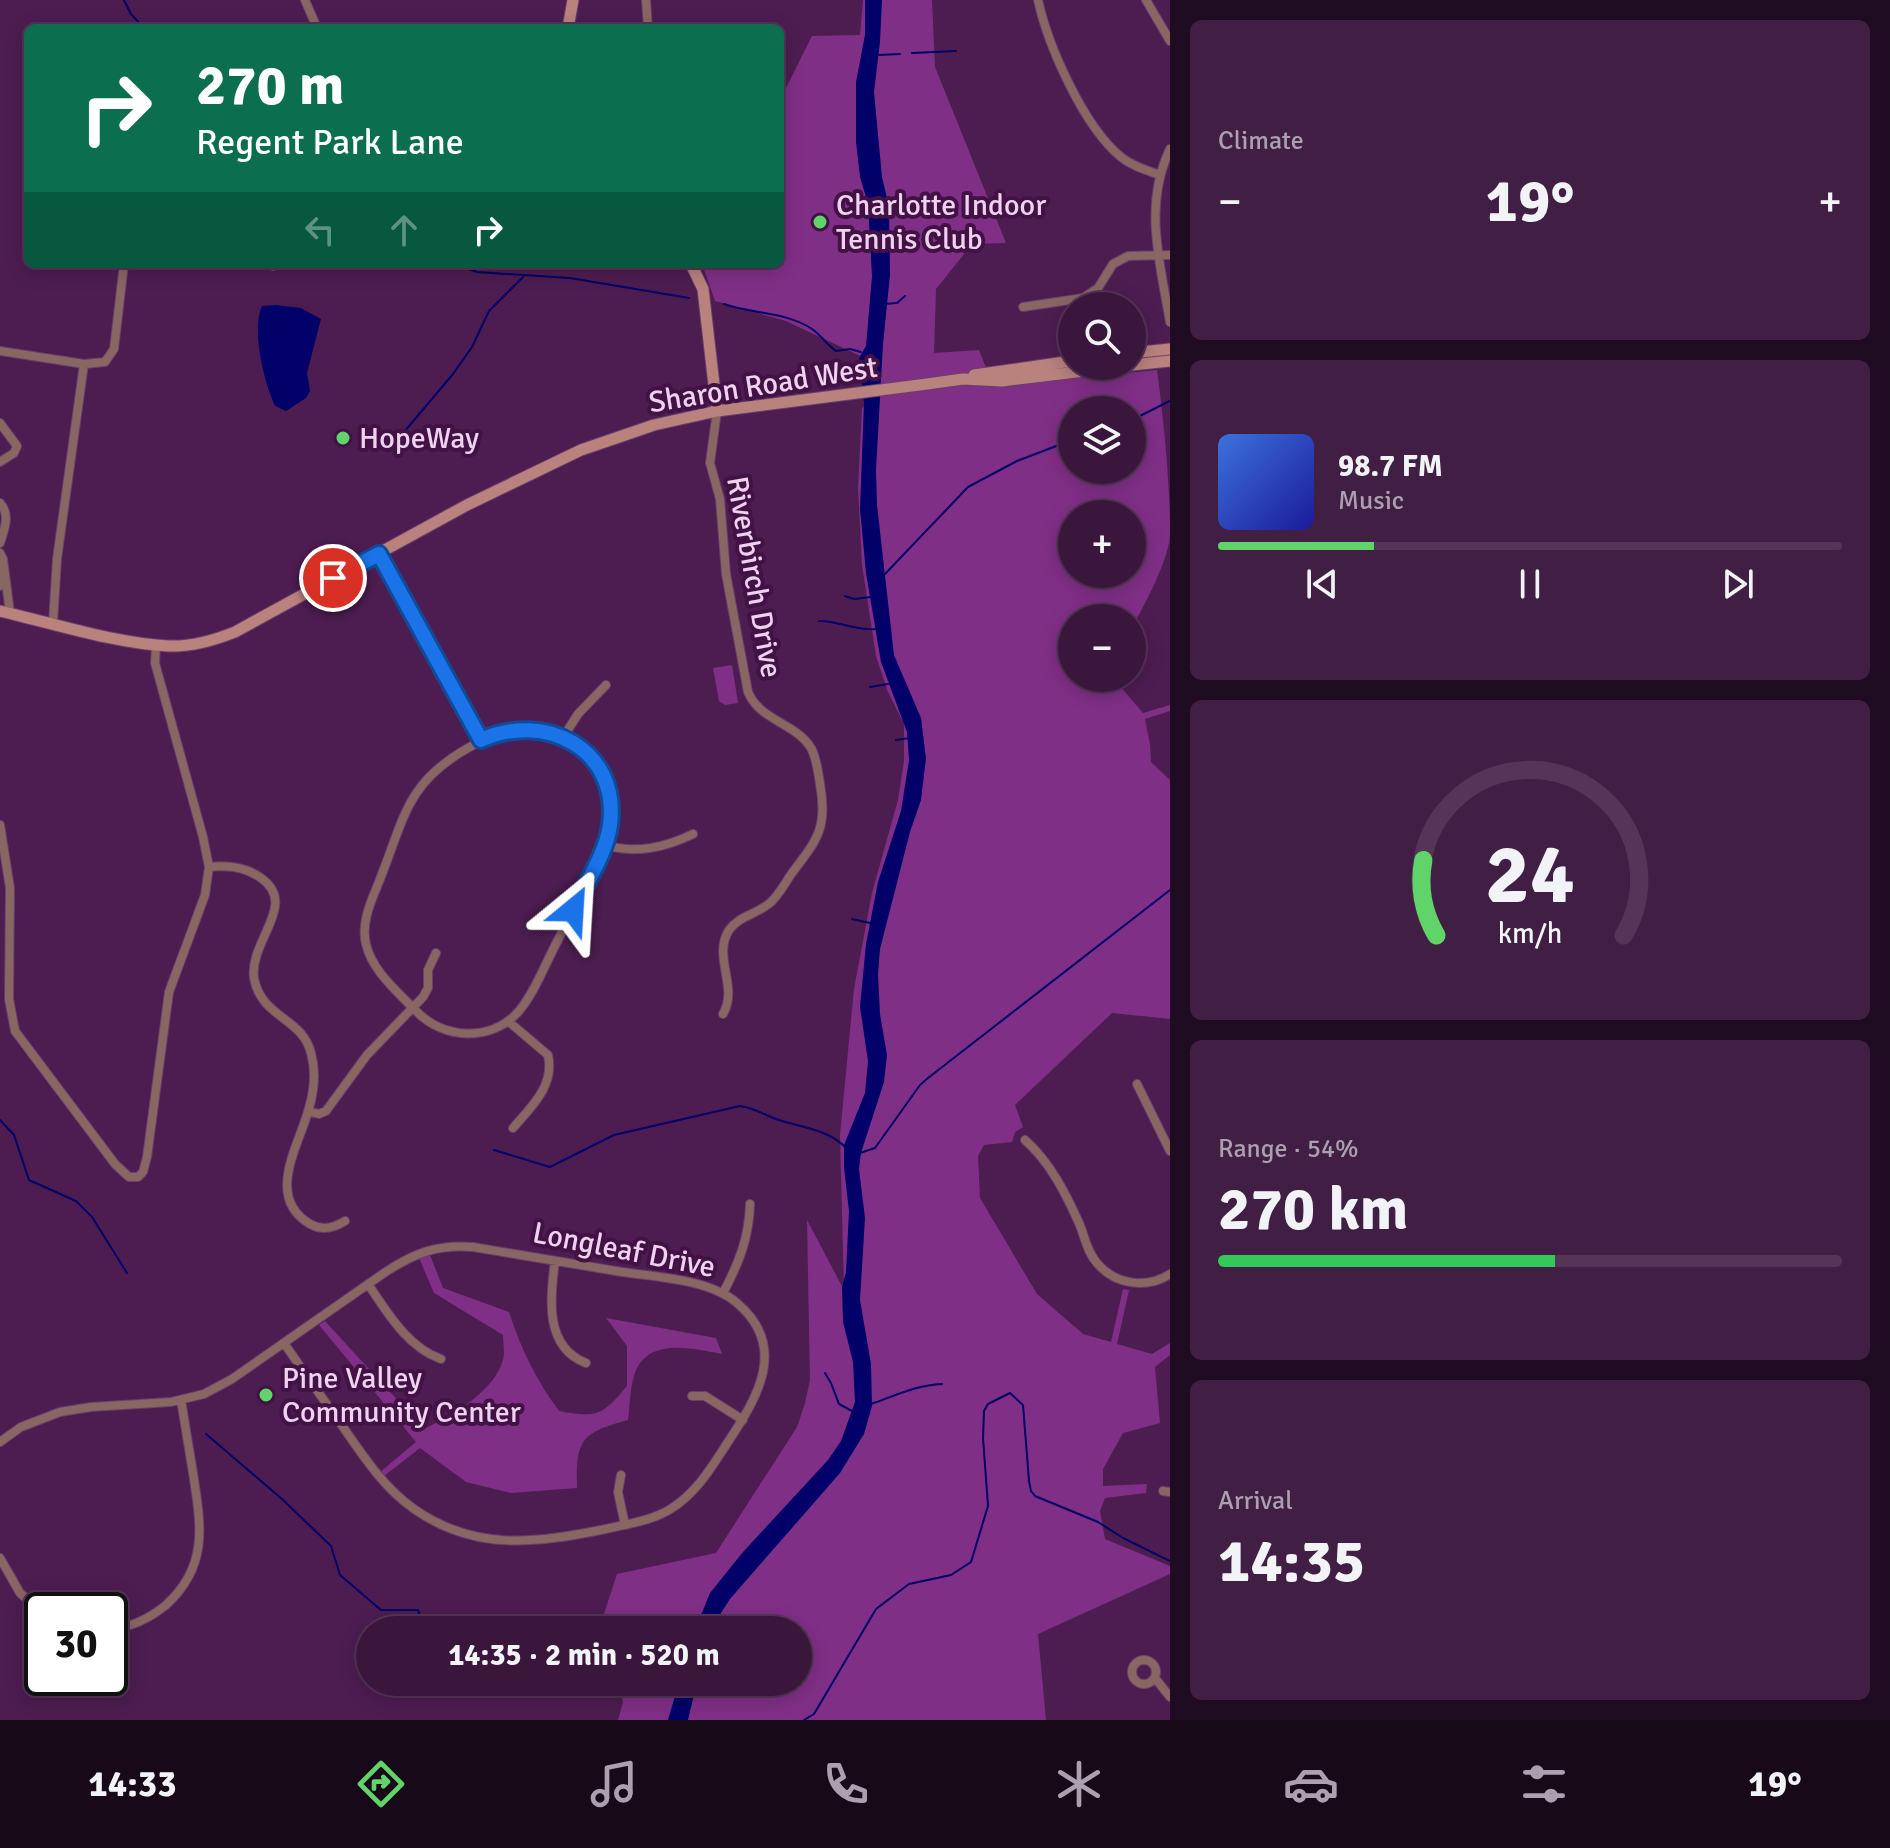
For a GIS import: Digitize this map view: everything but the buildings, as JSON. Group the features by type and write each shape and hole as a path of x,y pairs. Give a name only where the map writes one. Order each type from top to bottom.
{"main road":[{"path":"569,24 573,0"},
{"path":"693,268 703,289 717,411"},
{"path":"1146,352 1170,349"},
{"name":"Sharon Road West","path":"1146,364 1170,361"},
{"name":"Sharon Road West","path":"5,612 156,645 193,645 235,632 467,505 581,450 654,425 717,411 963,379 1058,363"},
{"name":"Sharon Road West","path":"963,379 1002,381 1058,374"}],"street":[{"path":"305,0 315,24"},
{"path":"646,0 648,24"},
{"path":"1038,0 1057,59 1105,141 1123,159 1160,175"},
{"path":"1146,0 1169,39"},
{"path":"1170,149 1160,175 1154,216 1170,322"},
{"path":"1023,307 1083,298 1098,288 1110,267 1120,260 1137,255 1170,255"},
{"path":"0,351 84,364 105,362 114,349 124,268"},
{"path":"53,623 57,559 84,364"},
{"name":"Riverbirch Drive","path":"717,411 710,463 720,499 726,574 748,692 754,706 800,736 811,748 824,809 823,822 814,844 776,897 762,909 743,918 728,932 723,953 730,995 723,1014"},
{"path":"0,423 13,438 17,450 0,462"},
{"path":"0,503 5,509 6,522 0,543"},
{"path":"0,553 5,612"},
{"path":"379,554 481,740"},
{"path":"0,825 10,888 9,999 15,1031 115,1164 129,1177 138,1177 143,1172 169,992 205,895 209,867 155,663 156,645"},
{"path":"564,736 580,710 606,685"},
{"path":"524,728 564,736 586,753 604,781 611,813 604,845 526,1001 508,1021 480,1033 460,1034 438,1028 423,1018 382,974 369,955 364,934 367,912 416,791 444,761 498,732 524,728"},
{"path":"604,845 627,850 648,849 693,834"},
{"path":"209,867 250,871 263,879 274,892 276,912 256,951 255,983 266,1005 296,1028 309,1048 314,1075 308,1111 291,1154 287,1176 291,1202 301,1218 318,1228 345,1221"},
{"path":"308,1111 319,1114 326,1111 367,1055 428,988 428,970 436,953"},
{"path":"508,1021 548,1055 550,1063 546,1087 513,1128"},
{"path":"1137,1084 1170,1151"},
{"path":"1025,1140 1039,1152 1065,1194 1091,1255 1102,1269 1124,1281 1140,1284 1158,1281 1170,1274"},
{"path":"723,1293 742,1255 750,1204"},
{"name":"Longleaf Drive","path":"0,1442 21,1427 60,1412 181,1400 216,1388 417,1253 443,1247 473,1247 705,1286 738,1303 750,1317 763,1350 760,1388 743,1420 701,1482 686,1498 659,1515 625,1525 524,1542 475,1536 430,1518 399,1497 378,1475 284,1343"},
{"path":"555,1261 550,1296 553,1324 572,1358 586,1363"},
{"path":"368,1284 409,1338 427,1354 441,1359"},
{"path":"692,1396 705,1396 743,1420"},
{"path":"128,1626 159,1611 179,1592 195,1563 199,1547 200,1518 181,1400"},
{"path":"621,1475 618,1486 625,1525"},
{"path":"0,1558 24,1597"},
{"path":"1155,1678 1170,1697"}],"shaded area":[{"path":"863,0 932,0 935,67 1006,243 972,244 936,289 934,353 979,350 993,385 1058,379 1146,380 1146,371 1157,370 1168,474 1170,536 1165,559 1144,604 1058,604 1058,692 1125,692 1143,713 1170,705 1170,711 1145,719 1151,762 1170,780 1170,1019 1112,1013 1015,1105 1023,1127 1015,1132 1012,1142 984,1145 978,1156 980,1198 1037,1294 1083,1334 1111,1342 1123,1289 1129,1290 1117,1344 1152,1354 1170,1343 1170,1355 1155,1367 1160,1423 1123,1433 1103,1469 1103,1486 1147,1484 1146,1493 1105,1498 1100,1511 1105,1539 1170,1566 1170,1574 1038,1634 1046,1720 618,1720 622,1696 812,1696 812,1616 603,1616 617,1574 716,1553 797,1427 810,1380 807,1220 844,1290 840,1135 854,989 872,893 898,800 904,761 904,724 888,692 876,656 862,565 858,488 862,408 873,401 873,362 786,321 715,301 703,268 784,268 784,92 812,36 860,35"},
{"path":"865,0 882,0 874,92 882,177 889,206 890,275 883,344 877,505 894,655 921,718 926,758 921,800 880,949 880,1014 887,1055 884,1082 861,1153 859,1169 865,1218 860,1300 871,1364 872,1406 864,1434 840,1473 730,1599 719,1616 701,1616 710,1593 743,1552 828,1460 841,1441 855,1402 853,1362 843,1322 842,1287 846,1272 849,1211 844,1145 865,1093 868,1061 860,1007 866,944 878,882 901,811 909,760 907,732 881,662 866,573 860,509 864,403 859,358 866,346 872,276 868,204 860,177 856,142 856,82 865,35"},
{"path":"262,306 301,308 321,319 307,373 310,391 306,398 286,411 275,406 258,342"},
{"path":"732,665 738,703 725,705 719,701 713,668"},
{"path":"430,1255 443,1288 509,1312 530,1364 559,1411 582,1414 598,1412 611,1404 627,1386 627,1346 606,1318 716,1338 722,1354 674,1348 652,1353 643,1360 632,1382 628,1420 600,1429 584,1440 578,1459 577,1488 511,1493 466,1482 420,1448 384,1476 379,1473 416,1442 319,1325 325,1321 424,1429 458,1410 481,1392 498,1372 504,1357 503,1335 434,1293 419,1258"},
{"path":"675,1696 694,1696 688,1720 668,1720"}],"waterway":[{"path":"124,0 140,24"},
{"path":"912,53 956,51"},
{"path":"878,55 900,54"},
{"path":"466,268 477,272 570,278 689,298"},
{"path":"388,451 453,374 472,347 489,311 524,276"},
{"path":"884,304 897,303 905,296"},
{"path":"724,304 792,319 812,329 836,351 850,349 861,352"},
{"path":"1146,413 1170,401"},
{"path":"885,574 968,487 1017,461 1058,445"},
{"path":"845,596 854,599 871,597"},
{"path":"819,621 876,629"},
{"path":"870,687 888,684"},
{"path":"896,740 910,738"},
{"path":"860,1153 875,1148 928,1078 1170,890"},
{"path":"852,919 870,923"},
{"path":"494,1150 550,1167 614,1135 740,1106 821,1132 845,1147"},
{"path":"0,1120 14,1135 29,1180 76,1201 92,1217 127,1273"},
{"path":"825,1373 839,1404 852,1411"},
{"path":"871,1404 914,1389 942,1384"},
{"path":"804,1720 814,1714 876,1609 909,1584 951,1575 971,1562 988,1506 984,1411 988,1404 1010,1393 1023,1405 1029,1481 1035,1496 1098,1522 1170,1561"},
{"path":"206,1434 331,1546 340,1575 381,1610 418,1610 420,1616"}],"place":[{"name":"Charlotte Indoor Tennis Club","path":"820,222"},
{"name":"HopeWay","path":"343,438"},
{"name":"Pine Valley Community Center","path":"266,1395"}],"route":[{"path":"333,578 379,554 481,740 511,729 531,728 552,732 573,741 595,764 608,794 610,825 604,845 573,910"}]}
